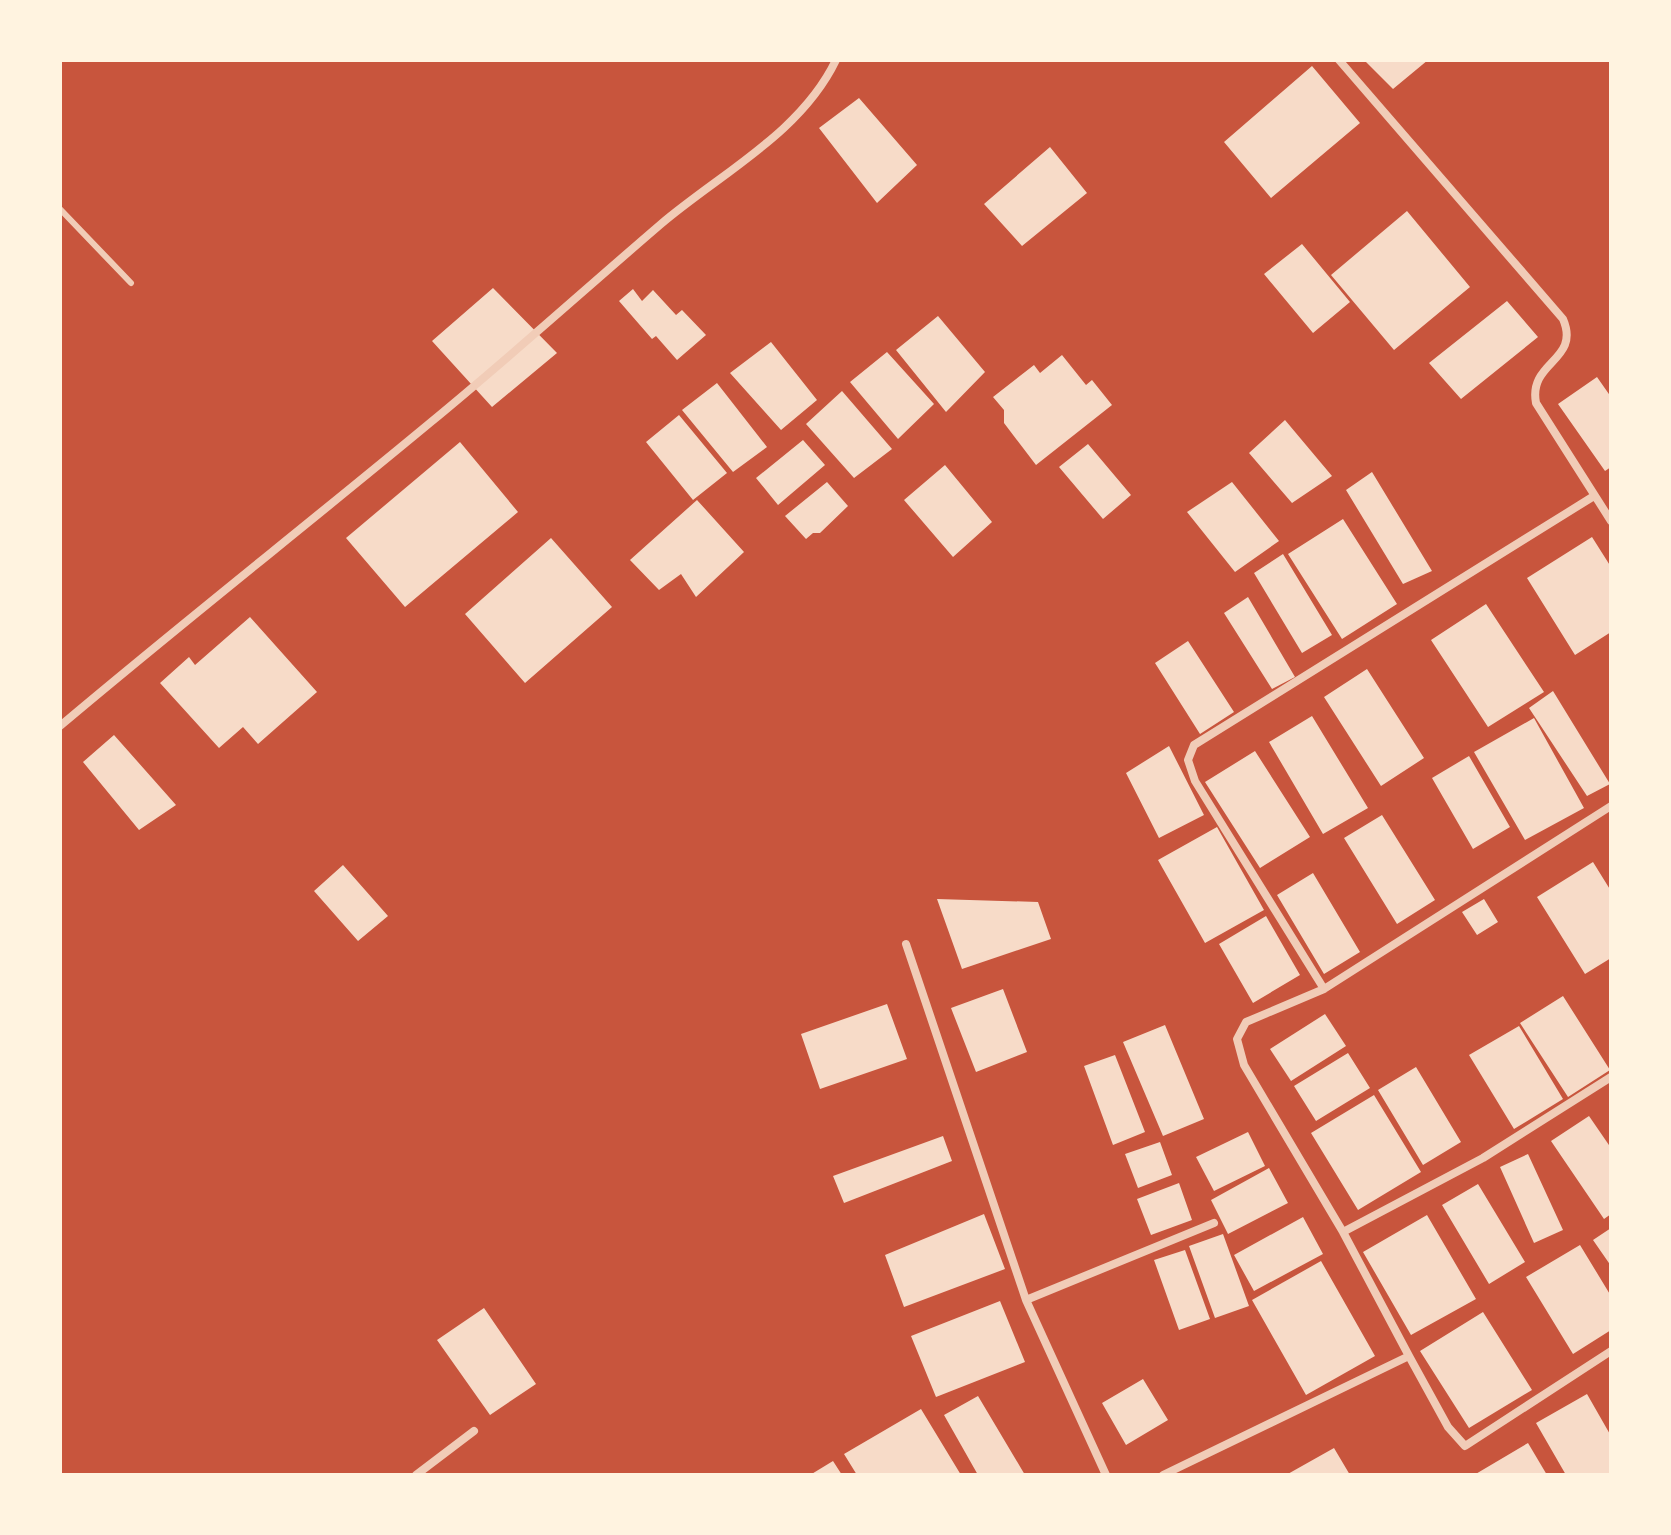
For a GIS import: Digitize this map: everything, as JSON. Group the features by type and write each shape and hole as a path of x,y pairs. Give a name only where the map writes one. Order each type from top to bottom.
{"street":[{"path":"60,726 213,597 432,421 664,221 787,125 823,88 836,60"},
{"path":"1339,60 1563,319 1569,334 1565,349 1539,375 1534,389 1536,403 1611,521"},
{"path":"1324,989 1195,781 1188,760 1194,745 1594,496"},
{"path":"1611,806 1324,989 1246,1022 1237,1039 1244,1065 1343,1232 1448,1427 1465,1446 1611,1351"},
{"path":"906,944 1026,1300 1106,1475"},
{"path":"1343,1232 1483,1158 1611,1077"},
{"path":"1026,1300 1214,1223"},
{"path":"1163,1475 1409,1356"},
{"path":"416,1475 474,1431"}],"lane":[{"path":"60,209 131,283"}],"building":[{"path":"1364,60 1428,60 1393,89"},
{"path":"1312,66 1360,123 1271,198 1224,142"},
{"path":"859,98 917,165 877,203 819,128"},
{"path":"1050,147 1087,193 1022,246 984,204"},
{"path":"1407,211 1470,287 1394,350 1331,275"},
{"path":"1302,244 1350,302 1313,333 1264,274"},
{"path":"493,288 557,353 492,407 432,341"},
{"path":"633,289 642,301 653,290 676,315 682,310 706,335 677,360 656,336 652,339 619,301"},
{"path":"1507,301 1538,337 1461,399 1429,363"},
{"path":"938,316 985,372 946,412 896,350"},
{"path":"771,342 817,400 781,430 730,373"},
{"path":"887,352 934,404 898,439 850,382"},
{"path":"1062,355 1086,385 1092,380 1112,405 1036,465 1004,423 1004,410 993,397 1034,365 1040,373"},
{"path":"1597,377 1611,397 1611,467 1605,471 1558,404"},
{"path":"717,383 767,447 733,472 682,410"},
{"path":"842,391 892,449 854,478 806,424"},
{"path":"679,415 727,473 693,500 646,442"},
{"path":"1285,420 1332,476 1292,503 1249,453"},
{"path":"803,440 825,465 778,505 756,478"},
{"path":"460,442 518,512 405,607 346,538"},
{"path":"1088,444 1131,495 1103,519 1059,467"},
{"path":"945,465 992,522 953,557 904,500"},
{"path":"1372,472 1432,571 1403,584 1346,490"},
{"path":"827,482 848,506 820,533 813,533 806,539 785,516"},
{"path":"1232,482 1279,541 1235,572 1187,512"},
{"path":"697,500 744,552 696,597 681,574 659,590 630,560"},
{"path":"1343,519 1397,604 1342,639 1288,554"},
{"path":"1592,537 1611,567 1611,632 1575,655 1527,578"},
{"path":"551,538 612,607 525,683 465,614"},
{"path":"1283,554 1332,635 1302,653 1254,573"},
{"path":"1248,597 1295,677 1272,689 1224,613"},
{"path":"1486,604 1544,692 1488,727 1431,640"},
{"path":"250,617 317,692 258,744 243,727 219,748 160,683 189,657 195,665"},
{"path":"1188,641 1234,712 1200,734 1155,663"},
{"path":"1367,669 1424,758 1381,786 1324,697"},
{"path":"1553,691 1610,784 1587,796 1529,708"},
{"path":"1312,716 1368,808 1323,834 1269,742"},
{"path":"1534,718 1584,808 1525,840 1474,752"},
{"path":"114,735 176,805 139,830 83,762"},
{"path":"1169,746 1204,815 1159,838 1126,773"},
{"path":"1255,751 1310,837 1260,868 1205,782"},
{"path":"1469,756 1510,827 1473,849 1432,778"},
{"path":"1382,815 1435,900 1397,924 1344,838"},
{"path":"1217,827 1264,910 1205,943 1158,860"},
{"path":"1593,862 1611,891 1611,958 1585,974 1537,897"},
{"path":"343,865 388,916 358,941 314,891"},
{"path":"1313,873 1360,952 1324,974 1277,895"},
{"path":"937,899 1038,902 1051,939 962,969"},
{"path":"1484,899 1498,922 1477,935 1462,912"},
{"path":"1266,916 1300,975 1253,1003 1219,944"},
{"path":"1003,989 1027,1052 976,1072 951,1008"},
{"path":"1563,996 1610,1070 1568,1097 1520,1023"},
{"path":"887,1004 907,1059 820,1089 801,1034"},
{"path":"1325,1014 1346,1046 1291,1081 1270,1049"},
{"path":"1165,1025 1204,1119 1163,1136 1123,1042"},
{"path":"1519,1026 1563,1099 1514,1129 1469,1055"},
{"path":"1348,1053 1370,1088 1316,1121 1294,1086"},
{"path":"1115,1055 1145,1132 1113,1145 1084,1066"},
{"path":"1416,1067 1461,1142 1423,1165 1378,1090"},
{"path":"1374,1095 1421,1172 1358,1210 1311,1133"},
{"path":"1589,1116 1611,1148 1611,1214 1604,1219 1551,1141"},
{"path":"1248,1132 1265,1166 1214,1191 1196,1157"},
{"path":"943,1136 952,1161 844,1203 833,1176"},
{"path":"1160,1142 1172,1175 1138,1188 1125,1154"},
{"path":"1528,1154 1563,1230 1534,1243 1500,1167"},
{"path":"1269,1168 1288,1203 1228,1234 1211,1200"},
{"path":"1179,1183 1192,1220 1151,1235 1137,1199"},
{"path":"1478,1184 1525,1262 1489,1284 1442,1205"},
{"path":"984,1214 1005,1269 904,1307 885,1255"},
{"path":"1427,1215 1476,1299 1411,1335 1363,1252"},
{"path":"1303,1217 1323,1254 1254,1291 1234,1255"},
{"path":"1611,1228 1611,1266 1593,1240"},
{"path":"1223,1234 1249,1306 1215,1318 1189,1246"},
{"path":"1580,1245 1611,1296 1611,1330 1573,1354 1526,1277"},
{"path":"1185,1250 1210,1319 1179,1330 1154,1260"},
{"path":"1321,1261 1375,1356 1306,1395 1252,1300"},
{"path":"1000,1301 1025,1362 936,1397 911,1336"},
{"path":"484,1308 536,1384 490,1415 437,1340"},
{"path":"1483,1312 1532,1390 1469,1428 1420,1351"},
{"path":"1143,1379 1168,1420 1126,1445 1102,1403"},
{"path":"1587,1394 1611,1436 1611,1475 1566,1475 1536,1423"},
{"path":"978,1396 1025,1475 978,1475 944,1415"},
{"path":"921,1409 961,1475 857,1475 844,1454"},
{"path":"1528,1443 1547,1475 1474,1475"},
{"path":"1334,1448 1350,1475 1286,1475"},
{"path":"833,1461 842,1475 810,1475"}]}
